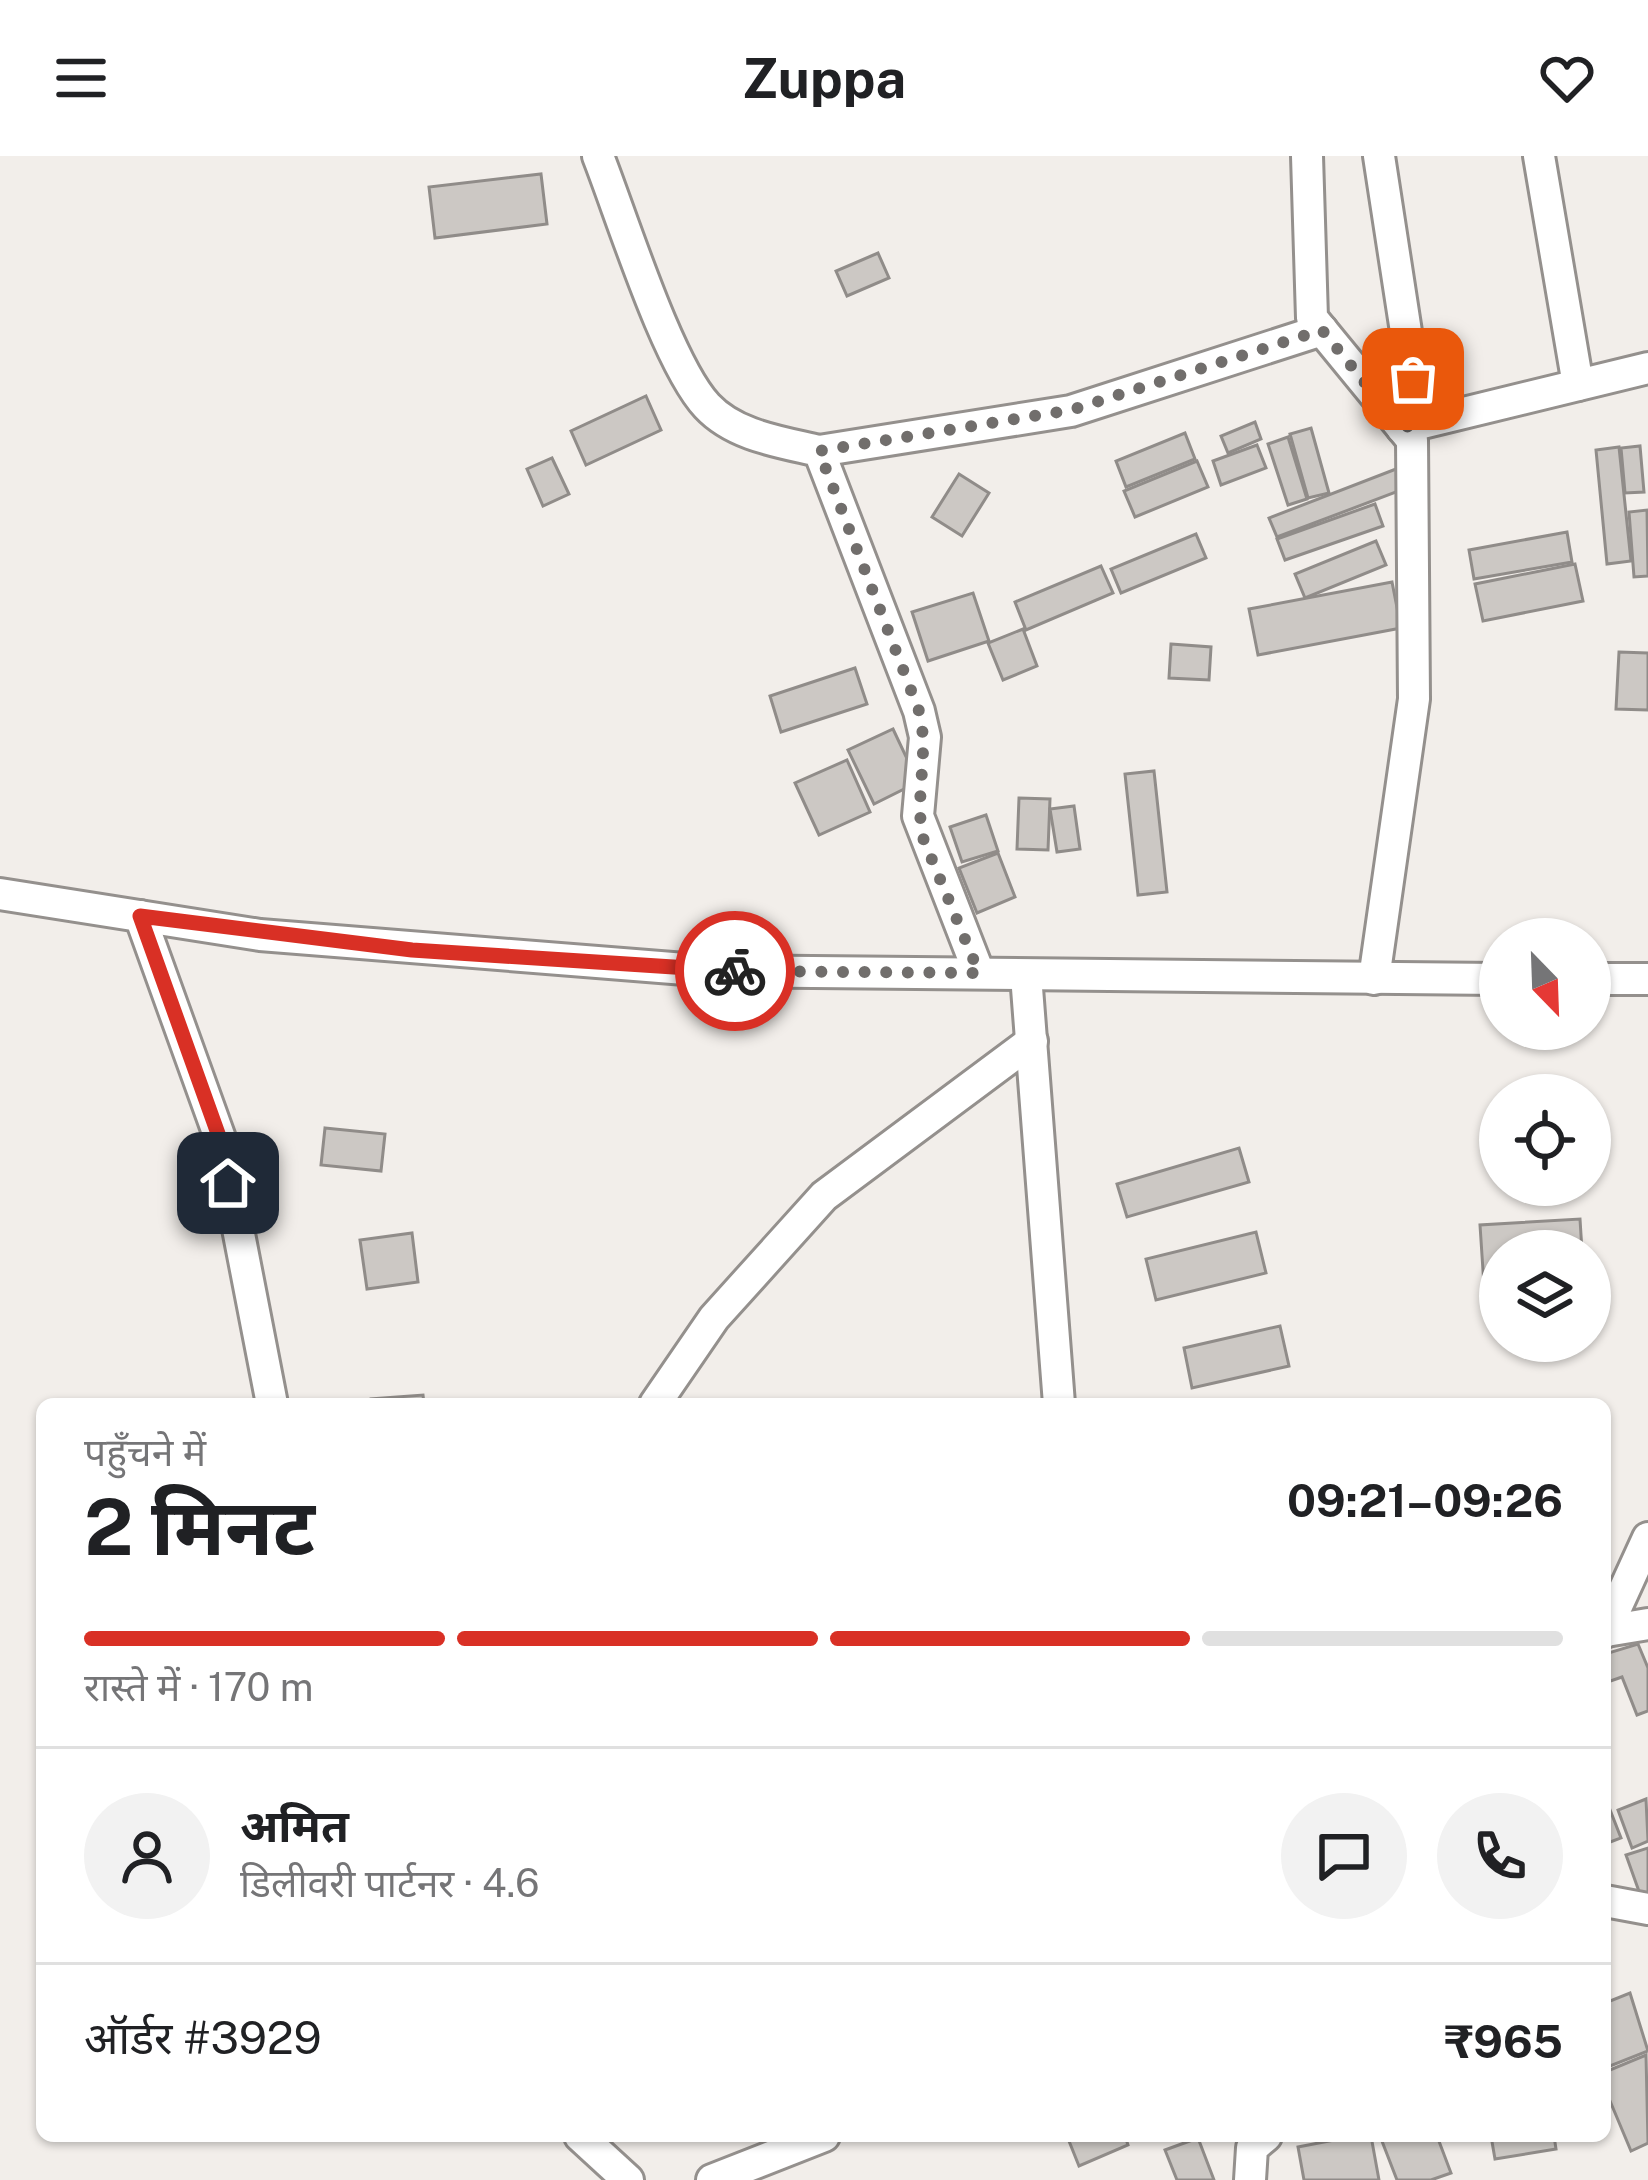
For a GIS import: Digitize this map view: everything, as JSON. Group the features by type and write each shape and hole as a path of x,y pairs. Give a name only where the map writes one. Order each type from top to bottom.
{"street":[{"path":"598,156 681,365 708,407 749,434 819,451 1071,410 1322,330"},
{"path":"1307,156 1312,318 1411,426"},
{"path":"1374,979 1414,699 1412,440 1378,156"},
{"path":"1539,156 1578,385"},
{"path":"1411,426 1648,368"},
{"path":"819,451 919,711 926,736 919,816 923,838 979,973"},
{"path":"0,894 390,948 618,965 1479,979"},
{"path":"140,916 221,1142 271,1398"},
{"path":"1026,975 1059,1398"},
{"path":"1611,979 1648,979"},
{"path":"659,1398 714,1318 824,1196 1032,1040"},
{"path":"1611,1619 1648,1538"},
{"path":"1611,1631 1648,1624"},
{"path":"1611,1902 1648,1909"},
{"path":"587,2142 628,2180"},
{"path":"712,2180 809,2142"},
{"path":"1250,2180 1252,2148 1259,2142"}],"building":[{"path":"541,174 547,224 435,238 429,187"},
{"path":"878,253 889,278 847,296 836,271"},
{"path":"646,396 661,430 586,465 571,431"},
{"path":"1255,422 1261,439 1228,453 1221,436"},
{"path":"1311,428 1329,493 1308,498 1290,434"},
{"path":"1185,433 1195,459 1126,487 1116,461"},
{"path":"1288,437 1307,499 1288,505 1268,444"},
{"path":"1257,445 1266,468 1221,485 1213,461"},
{"path":"1640,446 1644,492 1625,493 1621,448"},
{"path":"1619,447 1631,561 1607,564 1596,450"},
{"path":"552,458 569,494 543,506 527,469"},
{"path":"1197,461 1208,487 1135,517 1124,491"},
{"path":"1396,469 1404,489 1277,537 1269,518"},
{"path":"959,474 989,493 962,536 932,517"},
{"path":"1375,504 1383,526 1285,560 1277,539"},
{"path":"1647,510 1648,576 1634,577 1629,512"},
{"path":"1567,532 1572,562 1474,579 1469,550"},
{"path":"1196,534 1206,558 1121,593 1111,569"},
{"path":"1376,541 1386,565 1305,598 1295,574"},
{"path":"1575,564 1583,601 1483,621 1475,584"},
{"path":"1101,566 1113,593 1026,630 1015,602"},
{"path":"1392,582 1401,628 1258,655 1249,609"},
{"path":"973,593 989,641 928,661 912,612"},
{"path":"1023,629 1037,666 1003,680 988,643"},
{"path":"1171,644 1211,647 1209,680 1169,678"},
{"path":"1619,652 1648,653 1648,710 1616,709"},
{"path":"855,668 867,704 781,732 770,696"},
{"path":"893,729 918,782 874,804 848,750"},
{"path":"847,760 870,812 819,835 795,783"},
{"path":"1154,771 1167,892 1138,895 1125,774"},
{"path":"1019,798 1050,799 1048,850 1017,849"},
{"path":"1074,806 1080,849 1057,852 1050,809"},
{"path":"986,815 998,851 962,862 950,827"},
{"path":"998,853 1015,897 977,913 959,868"},
{"path":"325,1128 385,1134 381,1171 321,1165"},
{"path":"1239,1148 1249,1182 1127,1217 1117,1184"},
{"path":"1580,1219 1581,1230 1480,1230 1480,1225"},
{"path":"1256,1232 1266,1273 1156,1300 1146,1259"},
{"path":"412,1233 418,1282 367,1289 360,1240"},
{"path":"1280,1326 1289,1366 1192,1388 1184,1348"},
{"path":"1638,1644 1648,1668 1648,1711 1637,1715 1622,1677 1611,1681 1611,1652"},
{"path":"1646,1799 1648,1841 1632,1848 1618,1810"},
{"path":"1611,1812 1621,1838 1611,1842"},
{"path":"1648,1848 1648,1895 1641,1897 1626,1855"},
{"path":"1630,1993 1648,2051 1611,2066 1611,2001"},
{"path":"1646,2055 1648,2143 1631,2151 1611,2103 1611,2070"},
{"path":"1069,2142 1127,2142 1128,2145 1079,2166"},
{"path":"1200,2142 1214,2180 1177,2180 1165,2150"},
{"path":"1372,2142 1379,2180 1304,2180 1298,2147"},
{"path":"1382,2142 1439,2142 1451,2173 1431,2180 1397,2180"},
{"path":"1492,2142 1555,2142 1556,2149 1495,2159"}],"way so far":[{"path":"735,971 979,973 923,838 919,816 926,736 919,711 819,451 1071,410 1322,330 1402,428 1420,423 1413,379"}],"route":[{"path":"228,1183 221,1142 140,916 412,950 735,971"}]}
